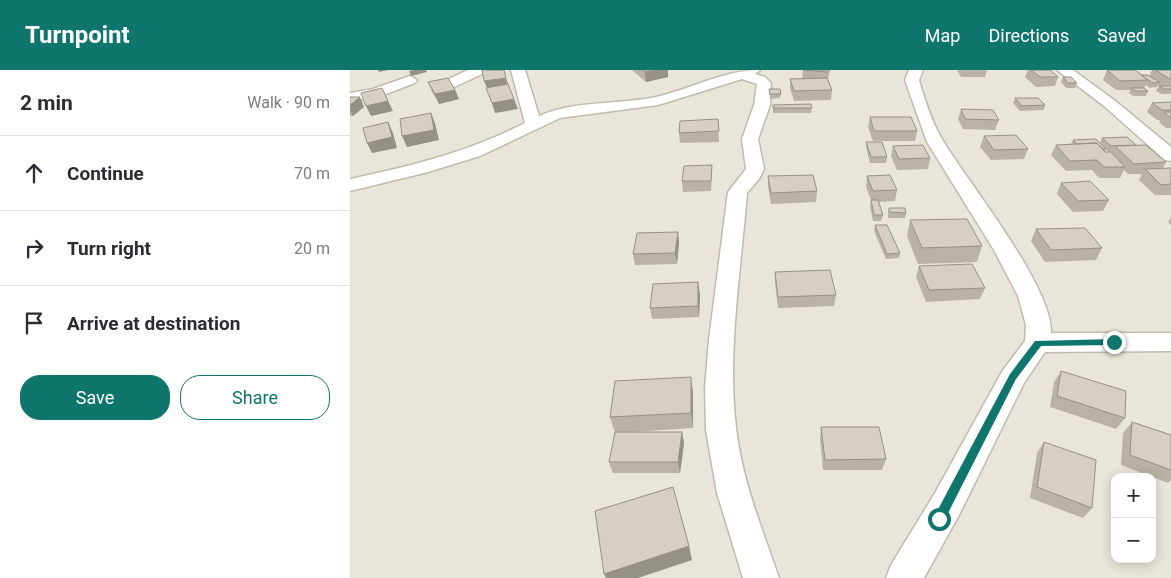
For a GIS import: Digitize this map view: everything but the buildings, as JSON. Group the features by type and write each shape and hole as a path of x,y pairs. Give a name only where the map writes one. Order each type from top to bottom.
{"street":[{"path":"443,87 479,70"},
{"path":"518,70 533,124"},
{"path":"904,578 947,504 1013,377 1038,343 1039,325 1030,296 1005,250 935,142 912,80 916,70"},
{"path":"1064,70 1110,103 1170,153"},
{"path":"350,185 406,172 474,152 557,114 658,101 747,73 764,83 764,92 756,126 750,139 755,169 750,179 738,192 722,340 719,396 721,430 733,493 761,578"},
{"path":"350,97 376,92 410,80"},
{"path":"1038,343 1171,342"}],"shaded area":[{"path":"350,70 1171,70 1171,578 350,578"}],"route":[{"path":"939,519 1013,377 1038,343 1114,342"}]}
